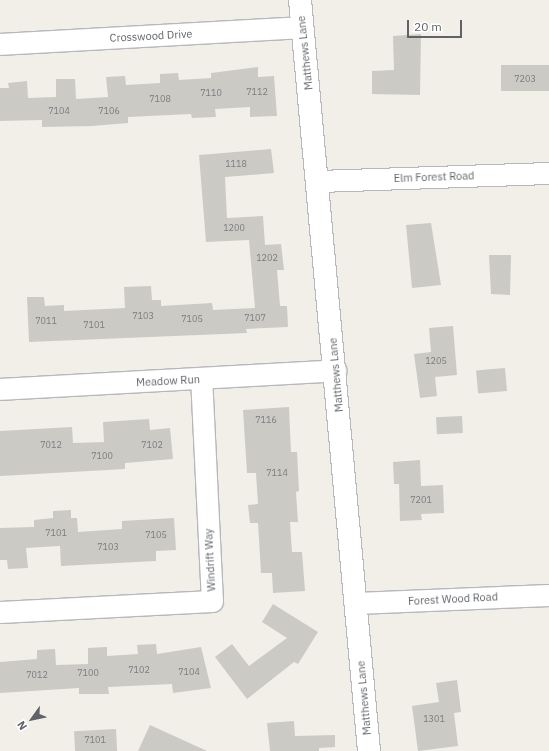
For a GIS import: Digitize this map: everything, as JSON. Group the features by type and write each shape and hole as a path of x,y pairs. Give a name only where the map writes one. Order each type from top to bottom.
{"street":[{"name":"Matthews Lane","path":"300,0 319,181 369,751"},
{"name":"Crosswood Drive","path":"0,44 302,27"},
{"name":"Elm Forest Road","path":"319,181 549,173"},
{"name":"Meadow Run","path":"0,389 202,379 335,370"},
{"name":"Windrift Way","path":"0,612 212,601 202,379"},
{"name":"Forest Wood Road","path":"356,603 549,595"}],"building":[{"path":"421,34 420,95 372,94 372,71 394,70 393,36"},
{"path":"501,65 549,65 549,91 501,91"},
{"path":"258,67 258,77 274,76 277,116 250,117 250,107 215,109 216,117 192,118 191,114 128,117 128,123 92,126 42,127 42,120 0,121 0,88 9,88 8,83 27,81 28,98 56,97 56,79 75,79 76,99 108,97 106,77 125,76 126,85 160,83 160,74 178,73 179,80 211,78 211,73"},
{"path":"271,149 274,173 225,177 227,218 263,216 265,245 281,244 284,270 277,270 280,306 287,306 288,327 246,329 247,333 29,342 27,297 44,297 45,306 64,305 64,311 125,308 124,287 151,286 152,300 161,300 161,306 212,303 213,310 255,308 249,240 206,242 199,155"},
{"path":"431,223 441,285 412,288 406,225"},
{"path":"489,255 511,255 510,295 491,294"},
{"path":"453,326 457,375 435,377 437,396 420,398 414,354 431,352 429,328"},
{"path":"505,368 507,391 478,393 476,371"},
{"path":"289,407 291,452 297,452 299,491 296,492 298,522 290,522 292,552 302,552 305,591 273,593 272,573 261,573 258,523 250,523 248,505 258,504 256,473 247,473 243,410"},
{"path":"462,416 463,433 437,434 436,417"},
{"path":"149,419 150,430 170,428 173,459 125,463 125,469 0,476 0,431 72,427 73,443 104,442 103,422"},
{"path":"420,460 421,486 443,485 444,513 421,514 422,520 400,521 399,484 394,484 393,462"},
{"path":"71,510 71,518 77,518 78,532 122,529 122,521 174,518 176,550 156,551 156,561 61,566 60,546 26,548 28,568 8,569 7,560 0,560 0,528 34,527 34,520 53,518 53,511"},
{"path":"273,604 318,632 298,664 294,662 247,699 215,657 232,644 249,666 287,638 262,622"},
{"path":"156,644 157,654 201,647 211,688 173,693 172,684 108,687 109,694 79,694 79,688 0,693 0,662 37,659 37,650 55,649 56,665 88,664 88,648 107,647 107,656 138,654 137,645"},
{"path":"457,680 461,712 454,713 458,746 418,751 412,706 439,702 436,683"},
{"path":"294,721 295,736 335,735 335,747 319,748 319,751 270,751 267,723"},
{"path":"150,725 207,751 138,751"},
{"path":"116,729 117,751 75,751 74,731"}]}
